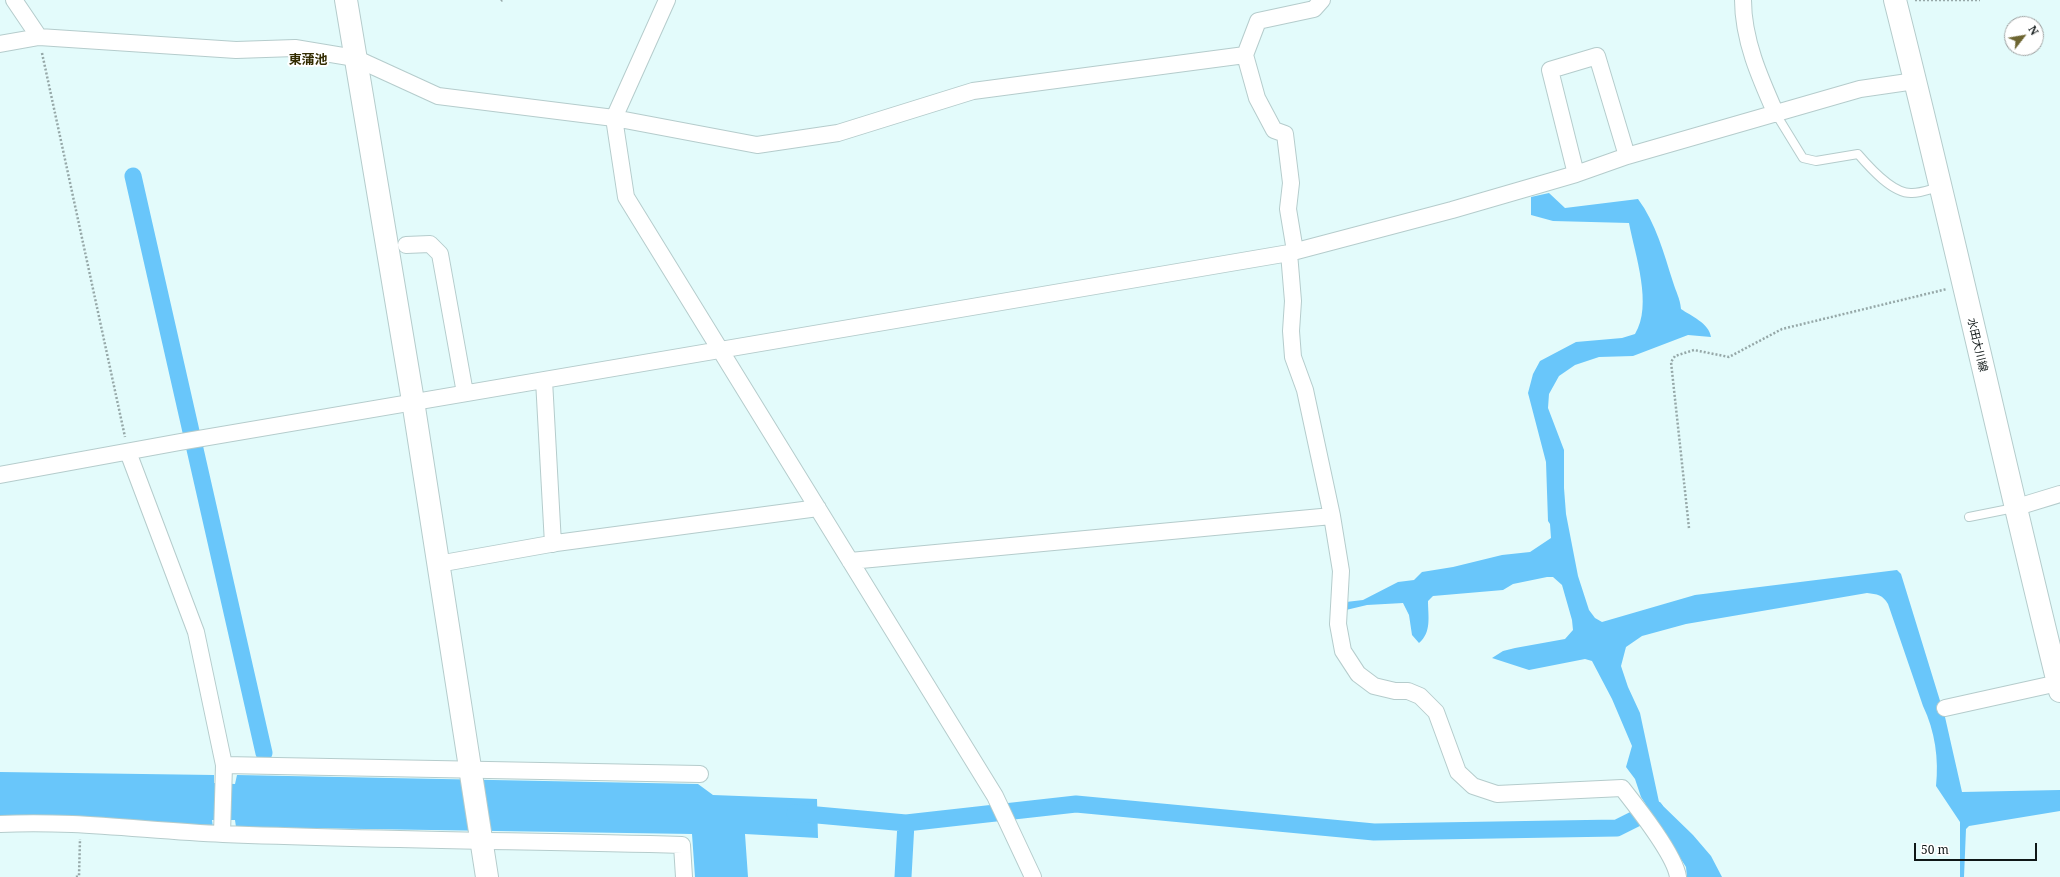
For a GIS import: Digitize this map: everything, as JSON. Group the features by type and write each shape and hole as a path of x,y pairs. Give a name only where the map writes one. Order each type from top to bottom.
{"street":[{"path":"14,0 39,37"},
{"path":"346,0 414,402 470,777 487,877"},
{"path":"667,0 614,118 626,197 995,796 1009,822 1033,877"},
{"path":"1322,0 1314,8 1258,21 1245,55 1257,98 1274,130 1285,134 1291,183 1288,209 1292,252 1293,301 1291,331 1294,357 1305,390 1332,516 1341,571 1338,624 1343,651 1358,674 1374,686 1396,691 1408,691 1420,696 1436,712 1458,772 1473,786 1497,794 1622,788 1651,827 1677,868 1678,877"},
{"path":"1743,0 1743,19 1757,72 1776,114"},
{"name":"水田大川線","path":"1895,0 1940,186 2014,508 2059,687"},
{"path":"0,44 39,37 236,50 295,48 355,58 438,96 614,118 757,145 838,133 973,91 1245,55"},
{"path":"1576,174 1550,70 1597,56 1626,156"},
{"path":"0,475 204,437 1292,252 1452,210 1576,174 1626,156 1860,89 1915,81"},
{"path":"406,245 430,244 440,254 465,393"},
{"path":"544,380 553,544"},
{"path":"128,452 196,632 224,773 222,827"},
{"path":"2014,508 2060,494"},
{"path":"438,564 553,544 818,508"},
{"path":"850,561 1332,516"},
{"path":"1945,708 2059,687"},
{"path":"224,773 470,777 700,774"},
{"path":"0,824 28,823 480,832 682,845 684,877"}],"lane":[{"path":"1776,114 1803,158 1816,161 1858,154 1881,178 1904,193 1913,193 1940,186"},
{"path":"1969,517 2014,508"}],"path":[{"path":"1913,0 1980,0"},
{"path":"39,37 128,452"},
{"path":"1689,528 1671,362 1675,356 1694,350 1729,357 1782,330 1963,286"},
{"path":"76,877 79,876 81,824"}],"water":[{"path":"1549,193 1565,208 1638,199 1655,228 1679,298 1681,309 1703,324 1710,332 1711,337 1688,335 1633,356 1599,357 1575,365 1559,376 1549,394 1548,408 1564,450 1566,514 1578,576 1589,610 1595,618 1602,622 1695,595 1897,570 1901,574 1945,717 1962,792 2060,790 2060,811 1969,826 1966,829 1964,877 1960,877 1960,822 1936,786 1937,766 1931,725 1888,604 1879,596 1867,593 1686,624 1642,636 1626,647 1621,666 1628,687 1640,713 1659,802 1693,835 1711,856 1722,877 1687,877 1686,867 1641,797 1635,779 1626,767 1632,746 1612,699 1592,661 1585,659 1529,670 1492,658 1503,651 1565,639 1573,630 1572,620 1562,585 1553,577 1513,584 1503,590 1433,596 1428,601 1428,629 1423,639 1419,643 1412,635 1409,615 1403,603 1367,605 1346,610 1346,602 1363,600 1398,582 1414,580 1422,572 1453,567 1502,555 1530,552 1551,538 1550,524 1548,521 1546,462 1528,393 1533,374 1540,361 1576,342 1622,338 1635,334 1640,322 1643,295 1629,223 1553,221 1531,215 1531,197"},
{"path":"0,772 214,775 214,783 235,784 237,775 698,784 713,795 817,799 818,838 745,834 748,877 695,877 692,834 236,827 235,820 212,820 213,827 0,821"}],"waterway":[{"path":"133,176 264,753"},
{"path":"795,813 906,823 1076,804 1374,832 1617,828 1655,809"},
{"path":"903,877 906,823"}],"district":[{"name":"東蒲池","path":"308,60"}]}
